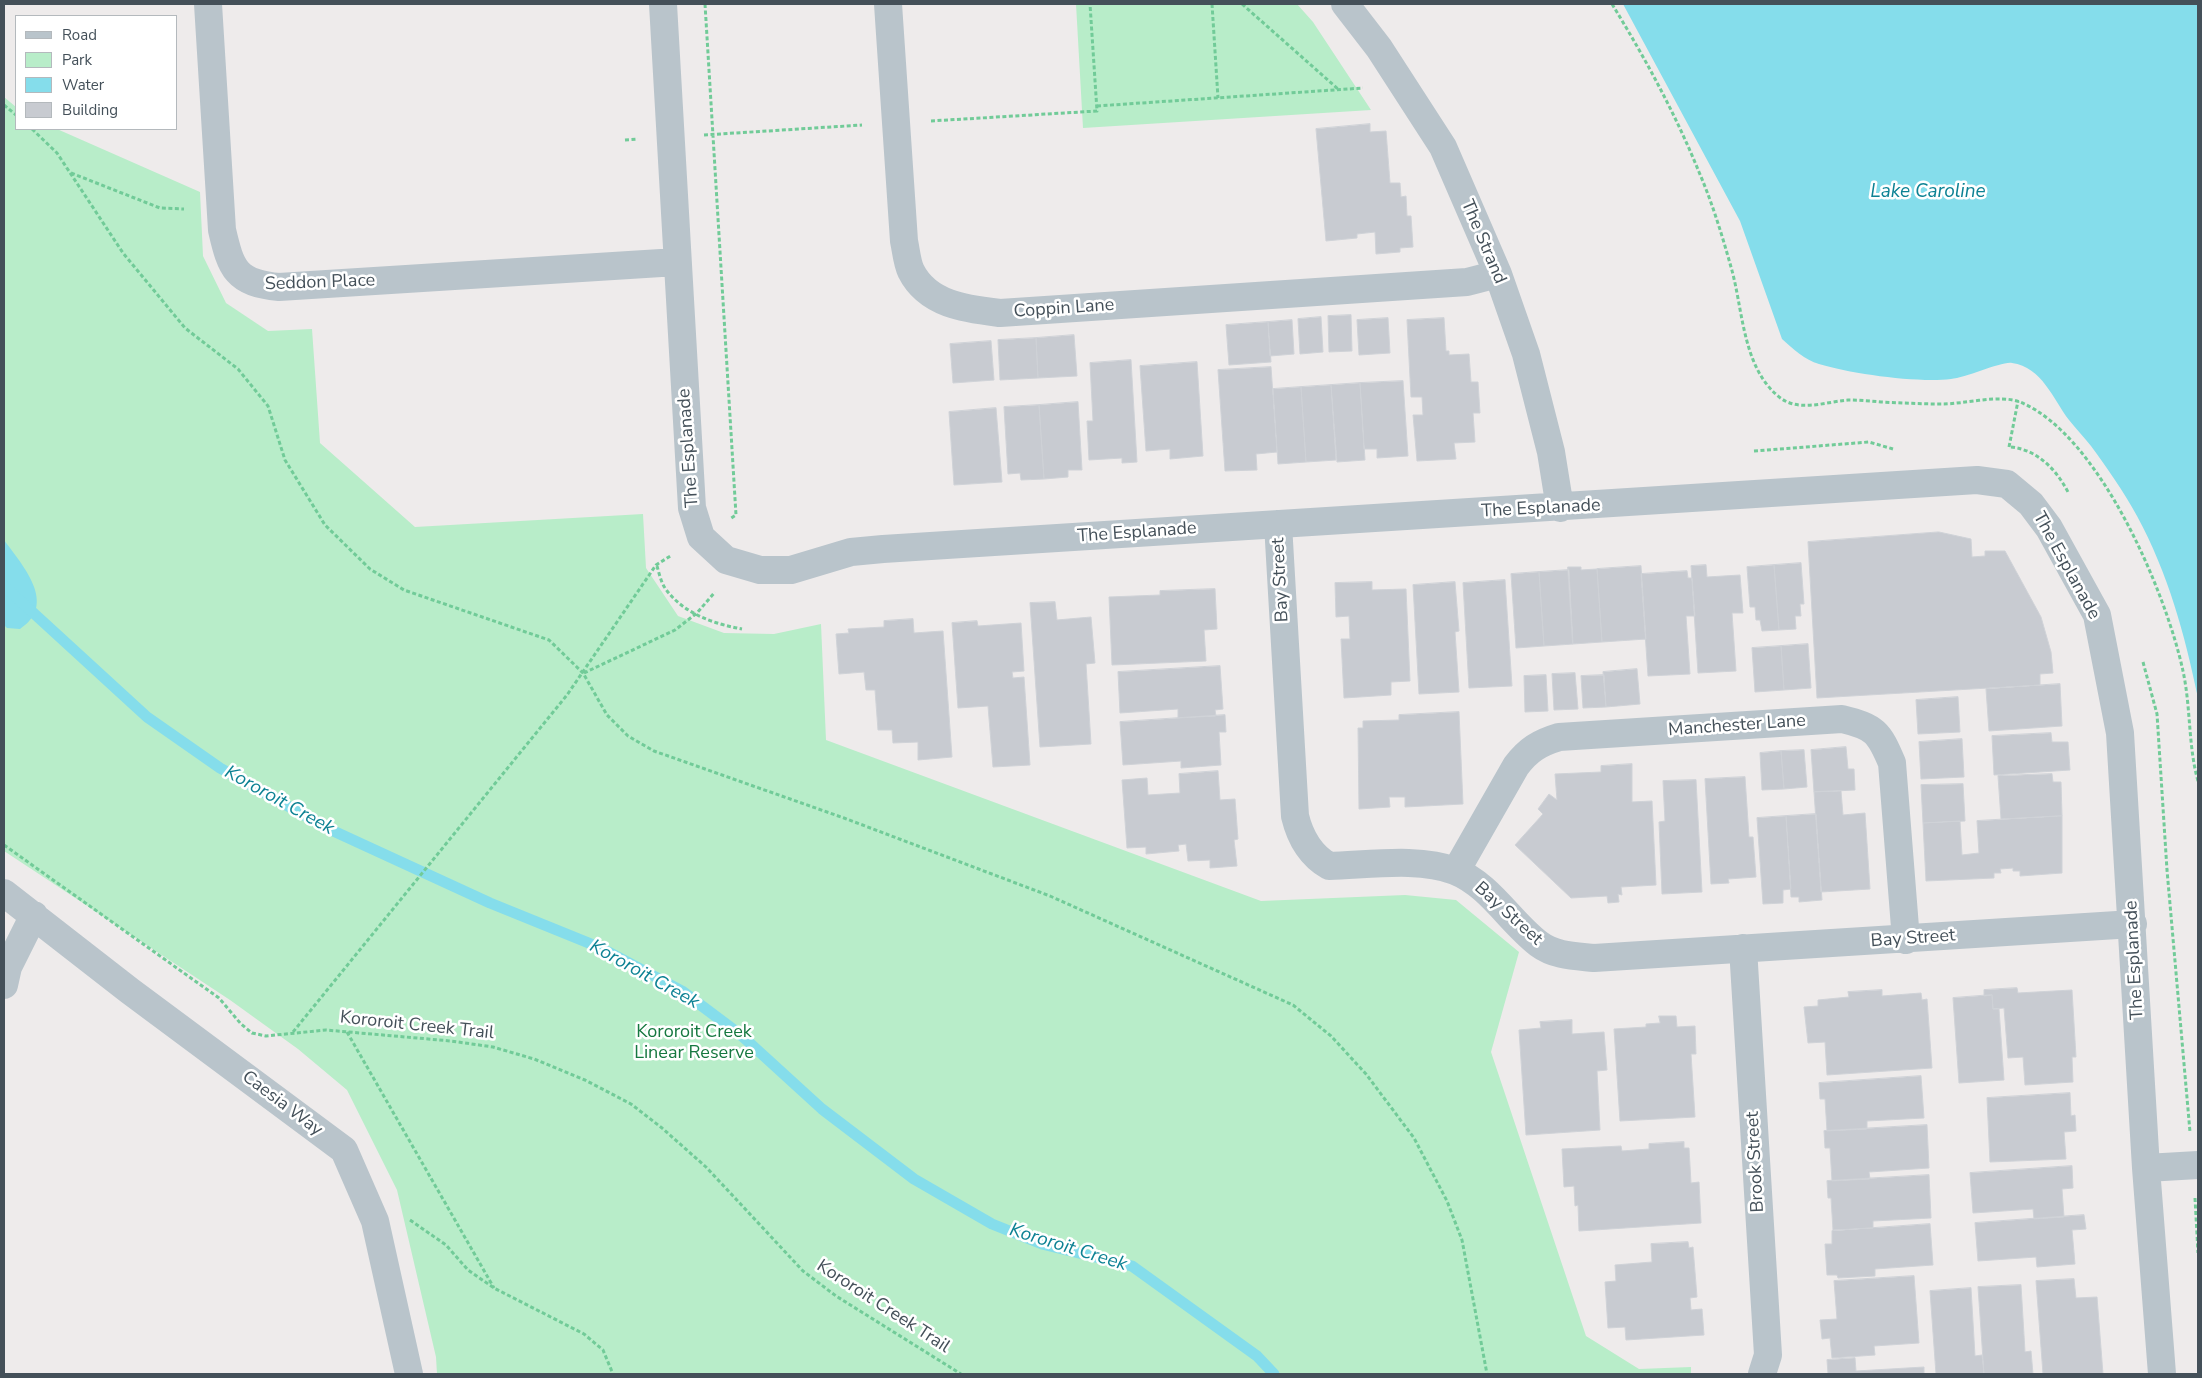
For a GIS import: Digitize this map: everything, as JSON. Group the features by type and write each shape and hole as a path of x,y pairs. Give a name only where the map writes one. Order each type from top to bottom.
{"street":[{"name":"Seddon Place","path":"208,4 222,230 228,257 240,275 256,285 279,288 677,262"},
{"name":"The Esplanade","path":"663,4 692,508 701,537 726,560 739,565 760,570 791,570 851,552 883,549 1560,508 1977,480 2006,484 2031,504 2049,528 2097,615 2120,733 2133,924 2146,1168 2162,1374"},
{"name":"Coppin Lane","path":"888,4 904,241 911,271 929,294 948,304 1000,313 1467,282 1498,274"},
{"name":"The Strand","path":"1345,4 1378,48 1442,147 1498,274 1526,354 1551,452 1560,508"},
{"name":"Bay Street","path":"1278,524 1295,816 1302,837 1318,859 1330,866 1429,864 1456,871 1474,882 1540,945 1562,955 1594,958 1906,940 2133,924"},
{"name":"Manchester Lane","path":"1456,871 1516,766 1528,750 1543,742 1559,737 1842,719 1863,724 1882,738 1892,763 1906,940"},
{"name":"Caesia Way","path":"4,893 130,991 344,1150 376,1222 392,1307 409,1374"},
{"path":"4,984 8,967 34,915"},
{"name":"Brook Street","path":"1743,948 1768,1355 1762,1374"},
{"path":"2146,1168 2198,1165"}],"path":[{"path":"293,1032 567,694 656,565 736,515 705,4"},
{"path":"1090,4 1097,109 1364,88"},
{"path":"1212,4 1218,98"},
{"path":"1242,4 1338,89"},
{"path":"1612,4 1648,64 1700,173 1732,269 1748,344 1761,377 1779,398 1796,405 1818,405 1848,400 1944,404 2000,399 2018,401 2044,415 2070,438 2107,489 2132,530 2160,596 2183,670 2190,716 2193,762 2198,782"},
{"path":"4,105 15,114"},
{"path":"33,130 57,154 71,172 123,253 185,328 238,368 268,406 285,460 325,525 370,569 404,590 549,640 583,673 607,716 628,736 654,751 844,818 1050,896 1293,1006 1331,1036 1366,1074 1414,1138 1447,1202 1462,1240 1487,1374"},
{"path":"71,172 160,208 184,209"},
{"path":"2009,447 2018,401"},
{"path":"656,565 665,587 681,604 716,624 742,629"},
{"path":"583,673 675,630 697,613 739,565"},
{"name":"Kororoit Creek Trail","path":"4,845 219,998 241,1024 252,1033 266,1036 293,1032 347,1031 493,1047 534,1059 585,1080 631,1104 706,1167 804,1271 836,1296 961,1374"},
{"path":"347,1031 494,1288"},
{"path":"405,1217 446,1245 468,1270 494,1288 584,1334 603,1350 614,1374"}],"green space":[{"path":"1076,4 1297,4 1313,22 1371,110 1083,128"},
{"name":"Kororoit Creek Linear Reserve","path":"4,97 15,106 15,130 59,130 200,192 203,256 226,303 268,331 312,329 320,443 415,527 643,514 646,568 678,616 724,633 774,634 821,624 826,740 1261,901 1405,895 1456,900 1519,952 1491,1052 1586,1336 1639,1369 1691,1367 1691,1374 437,1374 436,1357 397,1190 347,1090 298,1049 230,1000 4,851"}],"water":[{"name":"Lake Caroline","path":"1623,4 2198,4 2198,698 2174,605 2148,538 2115,480 2039,377 2022,366 2012,363 1951,379 1903,379 1866,374 1833,368 1809,360 1782,339 1740,221"},
{"path":"4,540 27,573 37,597 36,608 31,619 20,629 7,628 4,625"}],"building":[{"path":"1370,124 1370,132 1386,131 1390,183 1400,183 1401,197 1406,196 1407,216 1411,216 1413,247 1400,248 1400,252 1376,254 1375,232 1357,234 1357,238 1326,241 1316,129"},
{"path":"1351,315 1352,351 1329,352 1328,316"},
{"path":"1321,317 1323,352 1300,354 1298,319"},
{"path":"1388,318 1390,353 1359,355 1357,320"},
{"path":"1444,318 1446,351 1449,351 1449,355 1469,354 1471,382 1478,382 1480,413 1473,413 1475,442 1454,443 1456,459 1417,461 1413,415 1423,415 1422,397 1411,397 1407,320"},
{"path":"1292,320 1294,354 1270,356 1268,322"},
{"path":"1268,322 1271,362 1229,365 1226,325"},
{"path":"1074,335 1077,376 1038,378 1036,338"},
{"path":"1036,338 1038,378 1000,380 998,340"},
{"path":"991,341 994,380 953,383 950,344"},
{"path":"1131,360 1137,462 1122,463 1122,458 1089,460 1087,421 1093,421 1090,363"},
{"path":"1197,362 1203,456 1170,459 1170,449 1146,451 1140,366"},
{"path":"1271,367 1277,452 1256,454 1257,470 1225,471 1218,370"},
{"path":"1403,381 1408,456 1377,458 1377,449 1364,449 1360,383"},
{"path":"1360,383 1365,460 1337,462 1331,385"},
{"path":"1331,385 1336,460 1306,462 1301,387"},
{"path":"1301,387 1306,462 1278,464 1273,389"},
{"path":"1078,402 1082,470 1068,470 1068,477 1044,479 1039,405"},
{"path":"1039,405 1044,479 1021,480 1020,473 1008,474 1004,407"},
{"path":"996,408 1002,482 954,485 949,412"},
{"path":"1939,532 1971,539 1972,557 1985,556 1985,551 2005,551 2041,617 2051,652 2053,673 2040,674 2040,685 1817,698 1808,542"},
{"path":"1801,563 1804,604 1800,604 1801,616 1795,616 1796,629 1779,630 1774,565"},
{"path":"1706,565 1707,577 1740,575 1743,613 1732,613 1736,671 1698,673 1691,566"},
{"path":"1774,565 1779,630 1762,631 1760,620 1756,620 1755,607 1750,607 1747,567"},
{"path":"1641,566 1646,639 1602,642 1597,569"},
{"path":"1568,567 1581,567 1581,570 1597,569 1602,642 1573,644"},
{"path":"1569,570 1573,644 1544,646 1539,572"},
{"path":"1687,571 1688,578 1692,578 1695,616 1686,616 1690,674 1648,676 1641,574"},
{"path":"1539,572 1544,646 1516,648 1511,574"},
{"path":"1505,580 1512,686 1469,688 1463,583"},
{"path":"1372,582 1372,590 1406,589 1410,681 1391,682 1391,695 1344,698 1341,639 1350,639 1349,616 1336,617 1335,583"},
{"path":"1455,582 1459,631 1455,632 1459,692 1419,694 1413,585"},
{"path":"1215,589 1217,629 1204,630 1206,661 1112,665 1109,597 1160,595 1160,591"},
{"path":"1055,602 1057,620 1091,617 1095,663 1086,664 1091,744 1040,747 1030,603"},
{"path":"913,619 914,633 943,631 952,757 918,760 918,742 893,743 892,730 878,730 875,690 866,690 864,672 839,674 836,634 849,633 848,629 884,627 884,621"},
{"path":"977,621 978,626 1021,623 1024,671 1012,672 1013,678 1024,677 1030,765 993,767 988,706 958,708 952,623"},
{"path":"1808,644 1811,688 1784,690 1781,646"},
{"path":"1781,646 1784,690 1755,692 1752,648"},
{"path":"1220,666 1223,709 1215,710 1216,716 1178,718 1178,709 1120,713 1118,672"},
{"path":"1637,669 1640,704 1606,707 1603,672"},
{"path":"1575,673 1578,709 1554,710 1552,674"},
{"path":"1546,675 1548,711 1525,712 1524,676"},
{"path":"1604,675 1606,707 1583,708 1581,676"},
{"path":"2060,684 2062,726 1989,731 1986,689"},
{"path":"1958,697 1960,732 1918,734 1916,700"},
{"path":"1459,712 1463,804 1405,807 1405,797 1389,797 1390,807 1359,809 1358,728 1363,728 1363,721 1399,720 1399,715"},
{"path":"1225,715 1226,732 1219,732 1221,765 1181,768 1181,761 1123,765 1120,722"},
{"path":"2051,733 2052,742 2068,742 2070,770 1994,775 1992,736"},
{"path":"1962,739 1964,777 1921,779 1919,742"},
{"path":"1846,747 1848,769 1854,769 1855,790 1814,792 1811,750"},
{"path":"1804,750 1807,787 1784,789 1781,751"},
{"path":"1781,751 1784,789 1762,790 1760,753"},
{"path":"1632,764 1632,802 1652,801 1656,885 1621,887 1622,895 1618,894 1619,902 1608,903 1607,896 1571,898 1515,845 1543,814 1538,809 1549,794 1557,800 1555,774 1601,772 1601,766"},
{"path":"1218,771 1220,800 1235,799 1238,839 1234,840 1237,866 1210,868 1210,860 1188,861 1186,844 1178,845 1179,851 1146,854 1146,847 1127,848 1122,780 1147,778 1148,795 1180,793 1179,774"},
{"path":"2052,774 2053,782 2061,782 2062,816 2001,819 1998,776"},
{"path":"1745,777 1749,837 1753,837 1756,877 1728,879 1729,883 1711,884 1705,779"},
{"path":"1696,780 1702,892 1662,894 1659,822 1665,821 1663,781"},
{"path":"1963,784 1965,821 1923,823 1921,785"},
{"path":"1841,791 1843,815 1865,813 1870,889 1821,892 1814,792"},
{"path":"1816,814 1822,900 1799,902 1799,897 1791,897 1786,816"},
{"path":"1786,816 1791,889 1783,890 1783,903 1763,904 1757,818"},
{"path":"2062,816 2062,873 2020,876 2020,871 2013,871 2013,868 2000,869 2001,873 1994,873 1994,878 1926,881 1923,823 1960,821 1962,855 1979,853 1977,821"},
{"path":"2017,988 2018,993 2072,990 2076,1057 2072,1057 2073,1082 2025,1085 2023,1057 2008,1058 2004,1008 1993,1009 1992,995 1984,996 1984,990"},
{"path":"1882,990 1882,996 1921,993 1922,1000 1927,999 1932,1068 1827,1075 1825,1042 1808,1043 1804,1007 1818,1006 1818,1000 1849,997 1848,992"},
{"path":"1992,995 1993,1009 1999,1009 2004,1080 1959,1083 1953,998"},
{"path":"1659,1016 1676,1016 1677,1027 1695,1026 1696,1054 1691,1054 1695,1117 1620,1121 1614,1029 1646,1027 1646,1024 1660,1023"},
{"path":"1572,1020 1572,1034 1604,1032 1607,1070 1597,1071 1600,1130 1526,1135 1519,1030 1541,1028 1540,1022"},
{"path":"1921,1076 1924,1118 1867,1121 1867,1129 1827,1131 1825,1099 1820,1099 1819,1083"},
{"path":"2070,1093 2071,1116 2075,1115 2076,1131 2064,1132 2066,1159 1990,1162 1987,1098"},
{"path":"1927,1125 1929,1168 1869,1172 1870,1179 1832,1181 1830,1148 1825,1148 1824,1131"},
{"path":"1684,1142 1684,1148 1689,1148 1691,1183 1699,1182 1701,1223 1579,1231 1578,1205 1575,1206 1574,1186 1564,1187 1562,1149 1621,1146 1622,1151 1649,1149 1649,1144"},
{"path":"2072,1166 2073,1188 2062,1189 2064,1217 2034,1219 2033,1209 1973,1213 1970,1173"},
{"path":"1929,1175 1931,1218 1873,1221 1873,1228 1833,1230 1831,1198 1828,1198 1827,1181"},
{"path":"2084,1215 2086,1229 2072,1230 2075,1264 2037,1267 2036,1257 1978,1261 1975,1223"},
{"path":"1930,1224 1933,1265 1875,1269 1875,1276 1838,1278 1837,1275 1827,1275 1825,1244 1832,1244 1832,1231"},
{"path":"1688,1242 1689,1248 1693,1247 1697,1297 1690,1298 1691,1310 1702,1309 1704,1335 1626,1340 1625,1327 1608,1328 1605,1282 1616,1281 1615,1265 1652,1262 1651,1244"},
{"path":"1914,1276 1919,1343 1874,1346 1875,1355 1832,1358 1830,1338 1822,1339 1820,1320 1837,1319 1834,1281"},
{"path":"2074,1279 2076,1298 2097,1297 2103,1374 2043,1374 2036,1281"},
{"path":"2021,1285 2025,1352 2031,1351 2033,1374 1984,1374 1978,1287"},
{"path":"1971,1288 1975,1356 1982,1355 1984,1374 1936,1374 1930,1291"},
{"path":"1855,1358 1856,1371 1924,1367 1924,1374 1828,1374 1827,1360"}],"waterway":[{"name":"Kororoit Creek","path":"4,586 147,717 220,768 329,829 490,903 601,948 682,991 742,1036 822,1109 914,1179 992,1224 1042,1244 1132,1266 1257,1356 1274,1374"}]}
